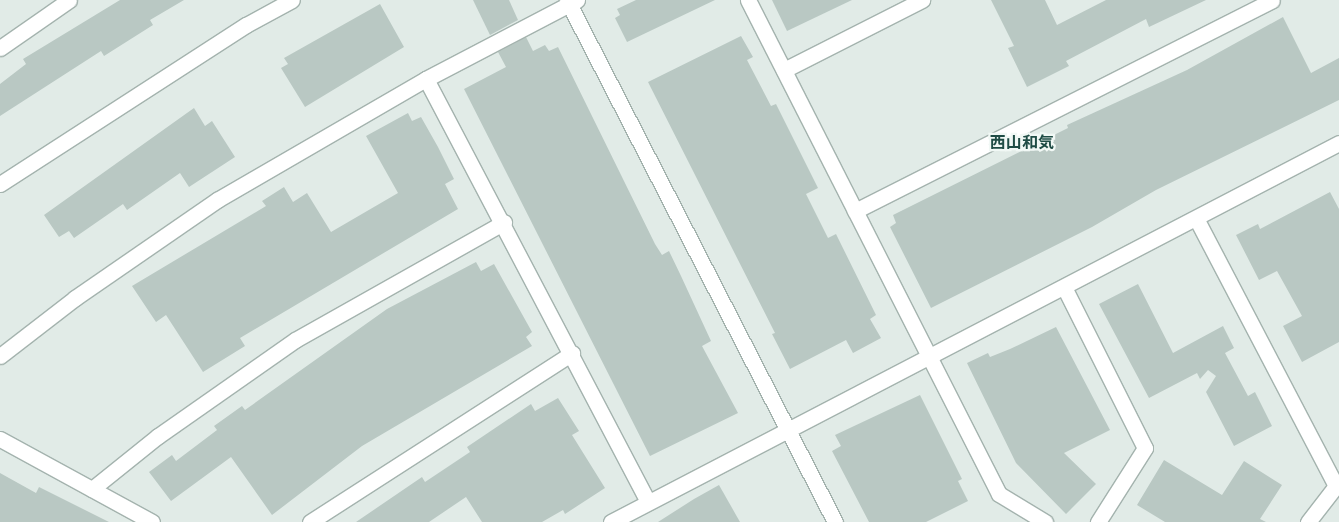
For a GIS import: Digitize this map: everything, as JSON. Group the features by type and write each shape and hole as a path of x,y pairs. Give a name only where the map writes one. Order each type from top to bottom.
{"street":[{"path":"0,48 69,0"},
{"path":"0,184 246,25 292,0"},
{"path":"748,0 999,494 1045,522"},
{"path":"784,70 922,0"},
{"path":"855,211 1272,0"},
{"path":"0,356 75,298 217,200 426,79 571,1 835,522"},
{"path":"426,79 504,222 648,500"},
{"path":"611,522 648,500 1196,220 1339,143"},
{"path":"1196,220 1337,483 1308,522"},
{"path":"92,489 158,436 295,340 363,298 504,222"},
{"path":"1064,287 1145,448 1098,522"},
{"path":"310,522 572,353"},
{"path":"0,439 152,522"}],"building":[{"path":"120,0 184,0 150,20 153,25 104,56 101,51 0,116 0,84 26,64 23,59"},
{"path":"473,0 509,0 518,20 490,35"},
{"path":"636,0 715,0 627,42 615,18 620,15 617,9"},
{"path":"772,0 852,0 787,31"},
{"path":"991,0 1045,0 1057,25 1106,0 1206,0 1149,27 1146,19 1066,61 1069,66 1027,87 1008,48 1014,46"},
{"path":"380,4 404,47 305,107 281,68 288,64 284,58"},
{"path":"1283,17 1311,73 1339,58 1339,100 1156,190 1092,227 931,308 890,227 896,223 893,215 1068,128 1067,125 1187,70"},
{"path":"741,36 753,57 747,60 771,106 776,104 818,188 806,194 828,238 836,234 876,315 870,319 881,338 853,353 846,340 790,369 772,334 775,333 648,82"},
{"path":"526,37 533,51 545,45 549,51 558,47 655,244 662,255 669,251 711,341 702,346 738,413 650,456 464,89 506,67 498,52"},
{"path":"194,108 205,126 212,121 235,157 189,187 180,173 127,210 123,204 74,238 69,231 59,237 44,215"},
{"path":"408,113 412,121 421,117 438,147 454,179 445,184 458,209 240,338 245,346 203,372 166,315 156,322 132,286 266,206 262,201 284,187 293,202 307,193 331,232 398,193 366,136"},
{"path":"1330,192 1339,209 1339,342 1302,362 1283,326 1302,316 1277,271 1259,280 1236,235 1258,224 1260,229"},
{"path":"476,262 481,271 494,264 532,332 526,337 532,346 362,446 272,515 231,457 171,501 149,472 172,455 176,461 217,430 214,426 242,406 245,410 387,309"},
{"path":"1138,284 1173,353 1223,326 1234,348 1225,353 1248,396 1255,392 1272,426 1234,446 1206,392 1216,376 1208,370 1200,379 1197,373 1149,398 1099,304"},
{"path":"1056,327 1110,430 1064,453 1096,484 1066,514 1016,463 967,363 988,353 990,357 1010,349"},
{"path":"920,395 962,479 958,481 968,501 926,522 869,522 832,451 841,446 835,435"},
{"path":"558,398 579,431 572,435 605,488 565,514 563,510 542,522 482,522 466,497 429,522 356,522 422,477 425,482 470,452 467,447 531,404 535,411"},
{"path":"1164,460 1222,495 1244,461 1282,485 1260,519 1266,522 1165,522 1137,505"},
{"path":"0,473 36,493 39,487 109,522 0,522"},
{"path":"719,485 740,522 658,522 694,499"}],"district":[{"name":"西山和気","path":"1022,143"}]}
